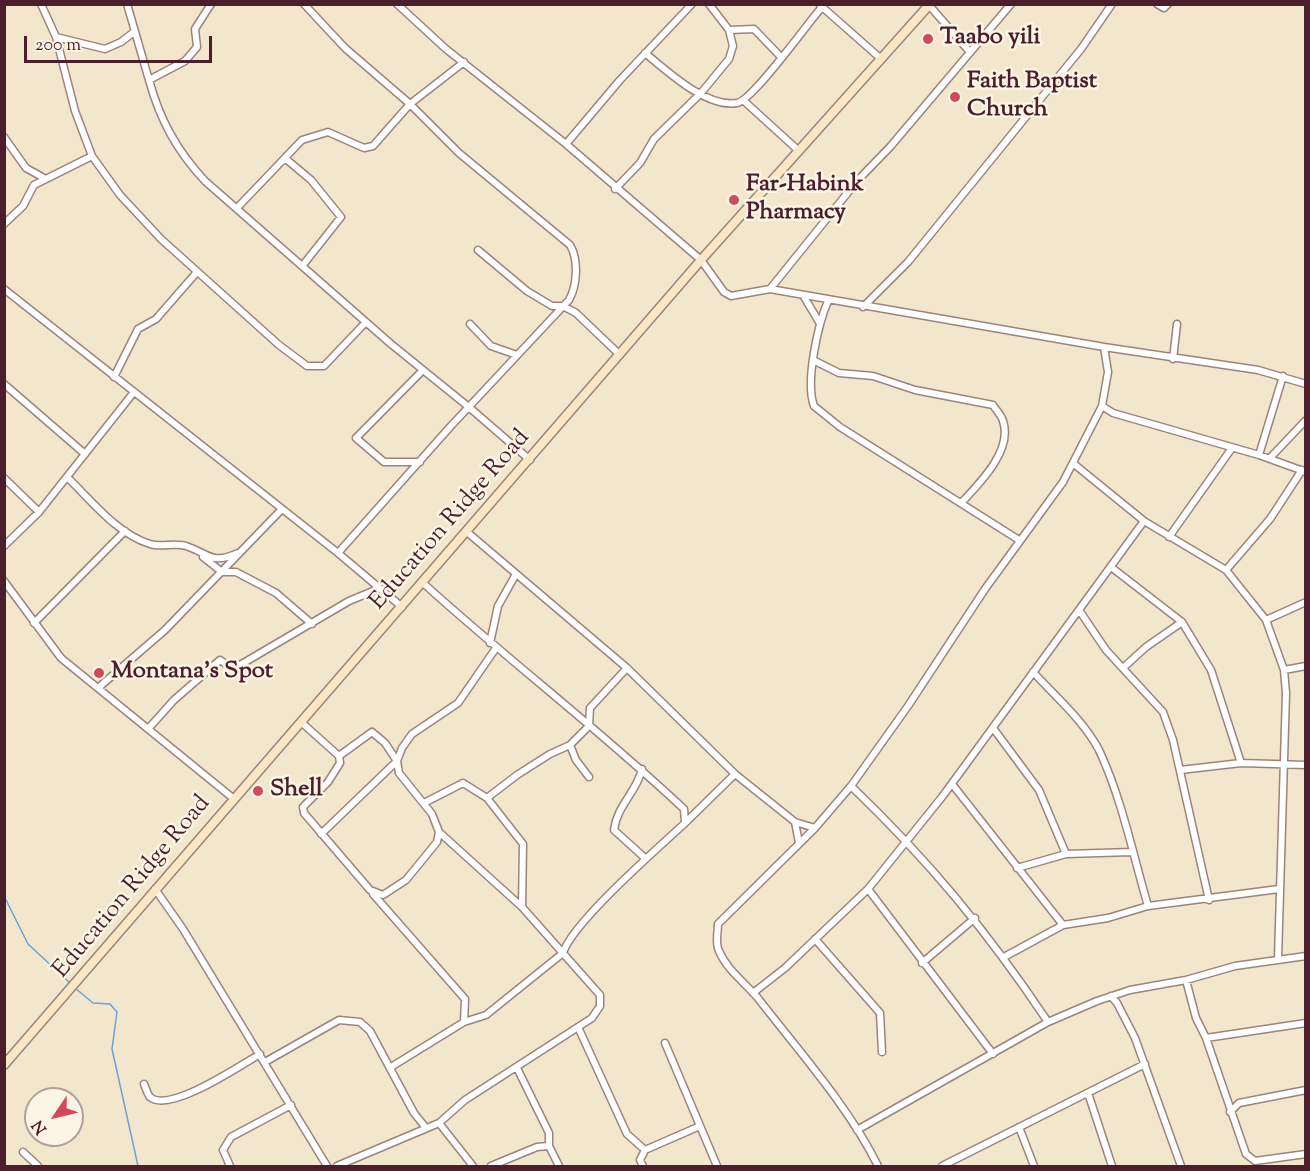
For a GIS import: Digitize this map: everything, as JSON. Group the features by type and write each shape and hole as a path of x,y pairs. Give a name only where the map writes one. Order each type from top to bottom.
{"main road":[{"name":"Education Ridge Road","path":"5,1065 701,260 929,5"}],"street":[{"path":"40,4 56,37 75,111 93,156 120,195 161,239 307,366 324,366 366,322"},
{"path":"127,4 155,102 182,156 237,208 422,371 470,408 530,460"},
{"path":"148,80 191,55 197,47 195,29 211,4"},
{"path":"304,4 345,48 410,104 459,153 570,245 574,251 576,286 564,306 338,553"},
{"path":"397,4 701,260 724,292 731,296 770,289 863,307 1258,370 1305,384"},
{"path":"566,144 692,4"},
{"path":"615,189 640,163 654,139 701,93 729,59 733,46 729,30 709,4"},
{"path":"770,289 858,180 964,62 969,51 1011,4"},
{"path":"863,307 908,262 1081,49 1112,4"},
{"path":"1156,4 1164,8 1168,4"},
{"path":"929,5 969,51"},
{"path":"645,54 687,88 729,104 744,101 821,6 880,58"},
{"path":"729,30 754,29 781,57"},
{"path":"56,37 105,49 121,42 134,32"},
{"path":"237,208 302,140 328,132 364,148 373,146 410,104 464,62"},
{"path":"744,101 800,151"},
{"path":"6,142 26,168 44,178"},
{"path":"4,224 23,206 34,185 44,178 93,156"},
{"path":"286,159 311,180 341,217 303,265"},
{"path":"478,250 527,291 552,306 564,306 576,313 620,355"},
{"path":"114,377 138,328 156,319 197,272"},
{"path":"4,289 338,553 402,607"},
{"path":"803,295 819,322"},
{"path":"828,301 819,322 815,361 810,381 810,396 822,414 1019,540"},
{"path":"470,324 491,346 518,356"},
{"path":"1173,358 1177,324"},
{"path":"878,1167 857,1130 753,993 727,966 717,949 718,924 815,828 851,786 908,706 1019,540 1074,464 1086,435 1102,406 1108,372 1104,347"},
{"path":"815,361 838,374 873,376 915,390 993,405 1003,421 1001,451 986,475 962,502"},
{"path":"420,462 384,462 356,438 422,371"},
{"path":"1259,455 1283,376"},
{"path":"4,384 85,454"},
{"path":"4,546 39,512 134,392"},
{"path":"1102,406 1113,413 1270,458 1304,471 1270,519 1226,570"},
{"path":"1270,458 1305,420"},
{"path":"1169,537 1232,448"},
{"path":"1074,464 1144,521 1226,570 1266,620 1284,670 1283,834 1278,959"},
{"path":"67,477 124,531 153,545 182,544 220,560 240,552"},
{"path":"4,478 39,512"},
{"path":"98,688 165,630 282,509"},
{"path":"753,993 868,889 952,784 1144,521"},
{"path":"34,623 124,531"},
{"path":"467,532 627,668 735,774 795,822 815,828"},
{"path":"200,553 207,562 222,572 236,572 276,592 312,624"},
{"path":"1111,567 1182,622 1211,670 1241,764"},
{"path":"321,834 397,761 411,734 458,703 493,645 498,606 516,574"},
{"path":"4,581 61,658 234,799"},
{"path":"423,583 493,645 642,769 684,808 685,823"},
{"path":"148,729 174,700 216,662 222,660 232,668 240,665 349,601 378,589"},
{"path":"1266,620 1305,602"},
{"path":"1079,610 1106,650 1163,712 1180,770 1209,900"},
{"path":"1123,668 1146,647 1182,622"},
{"path":"1284,670 1305,666"},
{"path":"487,798 517,775 550,754 570,745 589,726 590,708 627,668"},
{"path":"1033,672 1070,713 1098,749 1110,780 1148,906"},
{"path":"301,722 339,756 340,763 336,771 310,798 303,810 321,834 465,999 464,1022"},
{"path":"993,728 1039,789 1066,854"},
{"path":"337,1167 439,1124 465,1100 578,1028 600,1006 600,995 522,907 439,832 424,803 404,782 399,773 397,761 385,743 372,732 339,756"},
{"path":"570,745 576,760 589,777"},
{"path":"1180,770 1241,764 1305,765"},
{"path":"642,769 639,782 618,810 614,830 646,859"},
{"path":"391,1067 464,1022 486,1015 563,953 568,941 646,859 735,774"},
{"path":"424,803 463,783 487,798 523,844 522,907"},
{"path":"952,784 1063,925"},
{"path":"851,786 907,840 975,918 1048,1022"},
{"path":"795,822 800,843"},
{"path":"370,890 383,895 406,880 437,842 439,832"},
{"path":"1017,868 1066,854 1132,852"},
{"path":"155,889 183,929 327,1167"},
{"path":"868,889 993,1054"},
{"path":"1004,957 1063,925 1108,918 1148,906 1209,900 1279,889"},
{"path":"922,963 975,918"},
{"path":"815,939 880,1013 882,1052"},
{"path":"857,1130 1048,1022 1111,996 1160,983 1186,980 1235,966 1305,956"},
{"path":"1186,980 1196,1018 1206,1038 1230,1112 1250,1159 1255,1161 1305,1154"},
{"path":"1111,996 1128,1024 1145,1064 1181,1167"},
{"path":"265,1062 339,1020 360,1022 370,1031 414,1113 426,1128"},
{"path":"1206,1038 1305,1023"},
{"path":"578,1028 627,1134 645,1150"},
{"path":"664,1043 717,1167"},
{"path":"144,1084 149,1096 156,1100 180,1098 260,1054"},
{"path":"942,1167 959,1163 1018,1127 1145,1064"},
{"path":"516,1068 549,1132 549,1146 559,1167"},
{"path":"1230,1112 1239,1103 1305,1090"},
{"path":"1088,1093 1112,1167"},
{"path":"230,1167 223,1150 231,1137 291,1105"},
{"path":"439,1124 473,1167"},
{"path":"643,1167 640,1160 645,1150 700,1126"},
{"path":"1018,1127 1034,1167"},
{"path":"491,1167 537,1147 549,1146"},
{"path":"23,1152 38,1167"}],"waterway":[{"path":"4,896 28,944 69,982"},
{"path":"75,988 93,1003 110,1004 117,1012 112,1049 138,1166"}],"place":[{"name":"Taabo yili","path":"928,39"},
{"name":"Faith Baptist Church","path":"955,97"},
{"name":"Far-Habink Pharmacy","path":"734,200"},
{"name":"Montana's Spot","path":"99,673"},
{"name":"Shell","path":"258,791"}]}
